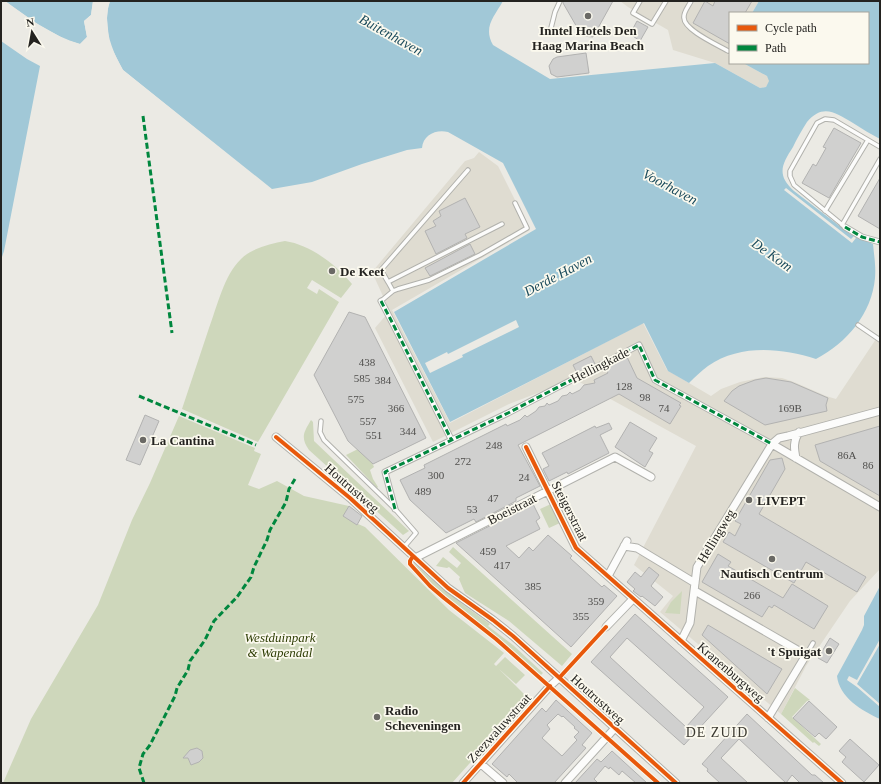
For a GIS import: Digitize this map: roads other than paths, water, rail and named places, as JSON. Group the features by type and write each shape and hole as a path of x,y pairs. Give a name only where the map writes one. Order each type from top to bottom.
{"street":[{"path":"844,226 862,237 880,242"},
{"path":"380,301 451,439"},
{"name":"Hellingkade","path":"395,509 385,472 451,439 508,413 639,345 655,380 772,444"},
{"path":"880,410 799,432 780,438 772,444 880,507"},
{"path":"796,458 794,440 799,432"},
{"name":"Houtrustweg","path":"276,437 350,498 448,588 493,620 560,677 671,781"},
{"name":"Hellingweg","path":"681,641 690,623 697,567 772,444"},
{"name":"Steigerstraat","path":"526,446 576,548 608,576"},
{"name":"Boeistraat","path":"415,558 615,457 651,477"},
{"path":"608,576 626,544 637,548 695,587 806,654"},
{"name":"Kranenburgweg","path":"608,576 842,783"},
{"path":"606,627 633,598"},
{"name":"Kranenburgweg","path":"768,718 806,654"},
{"name":"Zeezwaluwstraat","path":"463,783 550,686 560,677"},
{"path":"565,783 615,728"},
{"path":"480,763 503,783"}],"lane":[{"path":"551,28 555,12 560,1"},
{"path":"640,1 633,14 652,24 666,1"},
{"path":"691,1 684,13 687,27 728,50"},
{"path":"880,147 830,119 825,119 817,123 790,171 790,176 794,185 844,226 880,159"},
{"path":"825,210 868,140"},
{"path":"393,291 381,270 468,170"},
{"path":"380,301 393,291 429,280 480,255 527,228 515,203"},
{"path":"388,282 502,224"},
{"path":"858,325 880,340"},
{"path":"321,421 320,432 324,440 395,509 416,532 404,547"},
{"path":"806,654 813,642"}],"water":[{"path":"5,1 93,1 91,15 84,21 87,37 80,44 70,41 31,20"},
{"path":"110,1 503,1 493,17 489,27 490,39 493,45 550,79 715,63 760,88 766,87 769,81 767,76 745,64 869,64 869,12 753,12 759,1 880,1 880,139 835,113 824,111 813,116 807,122 786,159 783,169 785,180 794,191 850,234 873,244 875,278 869,303 856,326 848,336 838,345 816,359 789,352 761,350 747,351 720,359 705,368 689,383 668,371 644,323 450,422 394,312 536,229 503,163 448,132 439,131 428,136 423,143 422,148 407,150 312,182 272,189 123,70 109,37 107,28"},
{"path":"1,41 40,66 1,260"},
{"path":"880,586 880,719 866,712 847,697 839,684 837,676 862,630 864,625 864,616"}],"place":[{"name":"Inntel Hotels Den Haag Marina Beach","path":"588,16"},
{"name":"De Keet","path":"332,271"},
{"name":"La Cantina","path":"143,440"},
{"name":"LIVEPT","path":"749,500"},
{"name":"Nautisch Centrum","path":"772,559"},
{"name":"'t Spuigat","path":"829,651"},
{"name":"Radio Scheveningen","path":"377,717"}],"district":[{"name":"DE ZUID","path":"717,732"}],"water label":[{"name":"Buitenhaven","path":"391,35"},
{"name":"Voorhaven","path":"670,187"},
{"name":"De Kom","path":"772,255"},
{"name":"Derde Haven","path":"558,275"}],"park label":[{"name":"Westduinpark & Wapendal","path":"280,644"}]}
